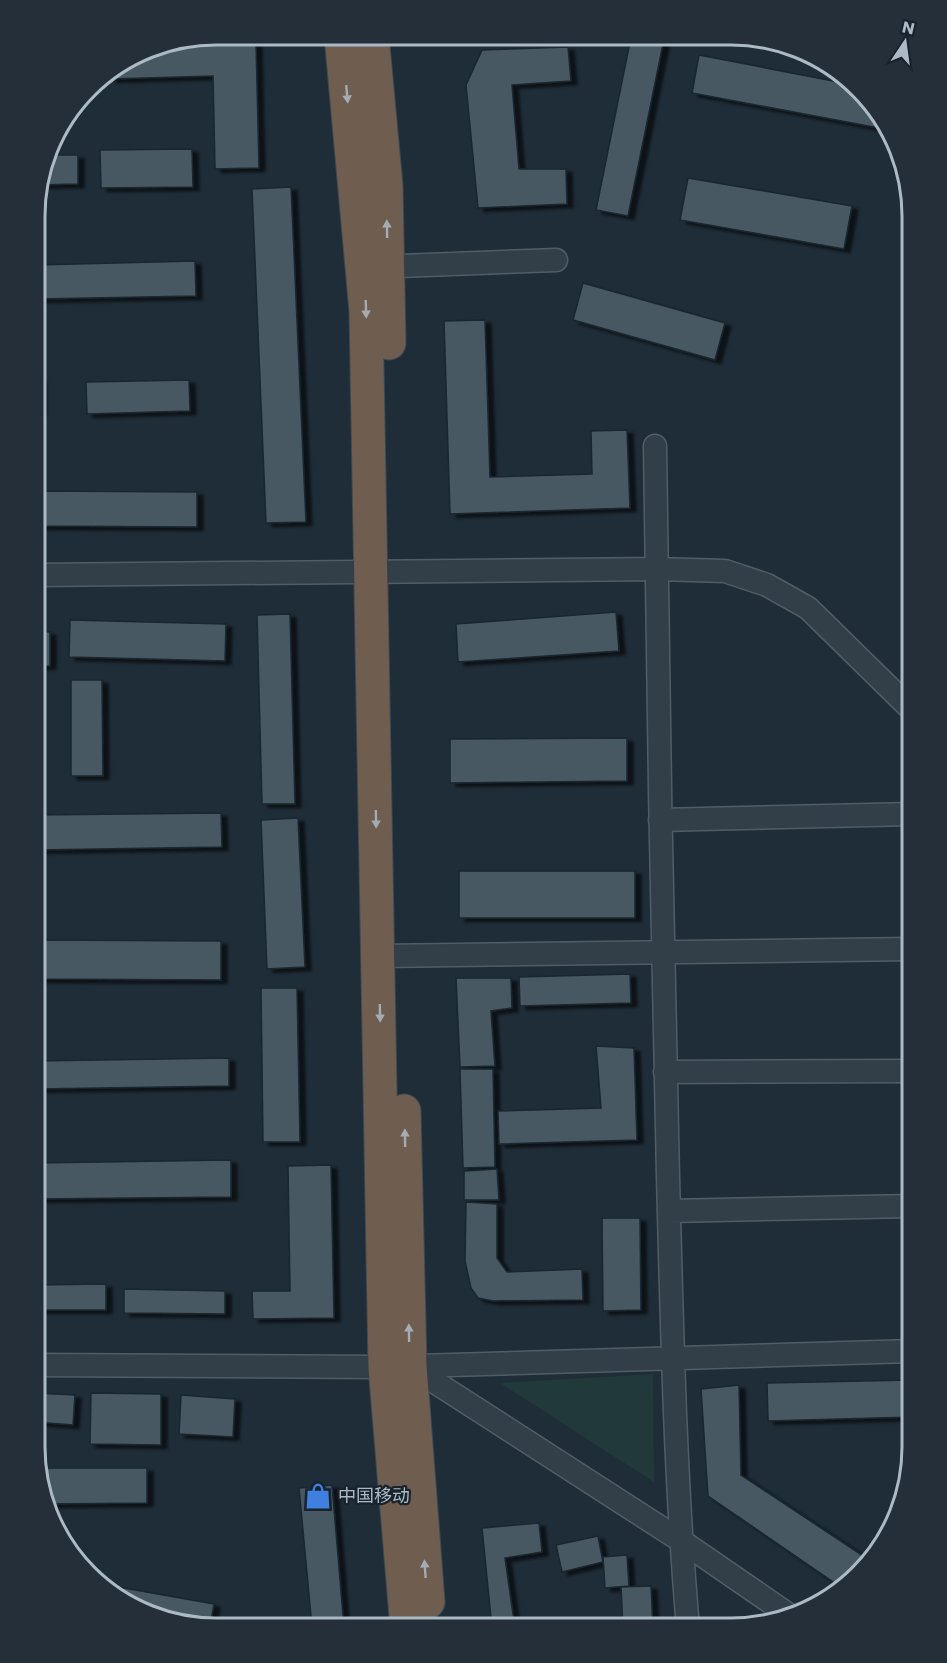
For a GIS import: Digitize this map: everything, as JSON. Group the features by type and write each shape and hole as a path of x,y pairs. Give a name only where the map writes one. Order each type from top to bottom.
{"highway":[{"path":"343,45 376,267"},
{"path":"373,45 386,186 376,267 366,311 381,573 398,1367 407,1618"},
{"path":"398,1367 428,1618"}],"street":[{"path":"376,267 556,260"},
{"path":"655,446 665,1072 680,1540 687,1618"},
{"path":"45,575 657,569 725,571 767,585 808,608 902,700"},
{"path":"660,820 902,814"},
{"path":"389,955 902,949"},
{"path":"665,1072 902,1071"},
{"path":"669,1211 902,1206"},
{"path":"45,1365 398,1367 902,1352"},
{"path":"398,1367 680,1540 782,1610"}],"green space":[{"path":"653,1374 654,1482 500,1383"}],"building":[{"path":"205,45 256,45 259,168 215,169 213,76 115,79 141,63 183,48"},
{"path":"629,45 663,45 628,216 596,210"},
{"path":"568,47 571,81 512,85 519,169 566,169 567,204 478,208 466,85 482,50"},
{"path":"699,55 836,81 859,103 877,128 692,93"},
{"path":"192,149 193,187 101,188 100,150"},
{"path":"57,155 78,155 78,184 48,185"},
{"path":"688,178 852,206 844,249 680,220"},
{"path":"291,187 306,522 266,523 252,189"},
{"path":"195,261 196,296 45,299 45,265"},
{"path":"583,283 725,323 715,360 573,320"},
{"path":"485,320 490,477 592,474 591,431 627,430 630,508 450,514 444,321"},
{"path":"189,380 190,411 87,414 86,382"},
{"path":"45,491 197,492 197,527 45,526"},
{"path":"616,612 619,651 458,662 456,624"},
{"path":"290,614 295,804 262,804 257,615"},
{"path":"70,620 226,624 225,661 69,657"},
{"path":"45,632 50,632 50,666 45,666"},
{"path":"71,680 102,680 103,776 71,776"},
{"path":"627,738 627,781 450,783 450,739"},
{"path":"221,813 222,847 45,850 45,815"},
{"path":"298,818 305,967 267,969 261,820"},
{"path":"459,871 635,871 635,918 459,918"},
{"path":"45,940 221,941 221,980 45,979"},
{"path":"630,974 631,1003 520,1006 519,977"},
{"path":"456,978 511,978 512,1008 491,1011 495,1066 460,1067"},
{"path":"261,988 297,988 300,1142 263,1142"},
{"path":"596,1046 634,1048 637,1140 499,1144 498,1111 601,1108"},
{"path":"229,1058 229,1086 45,1089 45,1061"},
{"path":"460,1069 493,1069 495,1167 463,1168"},
{"path":"231,1160 231,1197 45,1199 45,1163"},
{"path":"331,1165 334,1318 253,1319 252,1291 290,1291 288,1166"},
{"path":"497,1169 499,1200 464,1200 464,1171"},
{"path":"466,1202 497,1204 497,1258 507,1272 582,1269 583,1300 493,1301 478,1298 471,1288 465,1261"},
{"path":"602,1218 640,1218 641,1310 603,1311"},
{"path":"106,1284 106,1310 45,1310 45,1285"},
{"path":"124,1289 225,1291 225,1314 124,1313"},
{"path":"902,1380 902,1417 768,1421 767,1383"},
{"path":"739,1385 741,1475 863,1556 834,1583 708,1496 701,1389"},
{"path":"91,1393 161,1394 161,1445 90,1444"},
{"path":"45,1394 75,1395 73,1425 45,1423"},
{"path":"181,1395 235,1399 233,1437 179,1434"},
{"path":"46,1468 147,1468 147,1503 55,1504"},
{"path":"332,1485 343,1618 311,1618 299,1488"},
{"path":"539,1523 542,1552 505,1558 514,1618 491,1618 482,1528"},
{"path":"598,1536 603,1562 562,1572 556,1545"},
{"path":"627,1555 629,1586 605,1588 603,1557"},
{"path":"651,1586 653,1618 623,1618 621,1587"},
{"path":"118,1587 214,1604 212,1618 194,1617 161,1609"}],"place":[{"name":"中国移动","path":"318,1496"}]}
